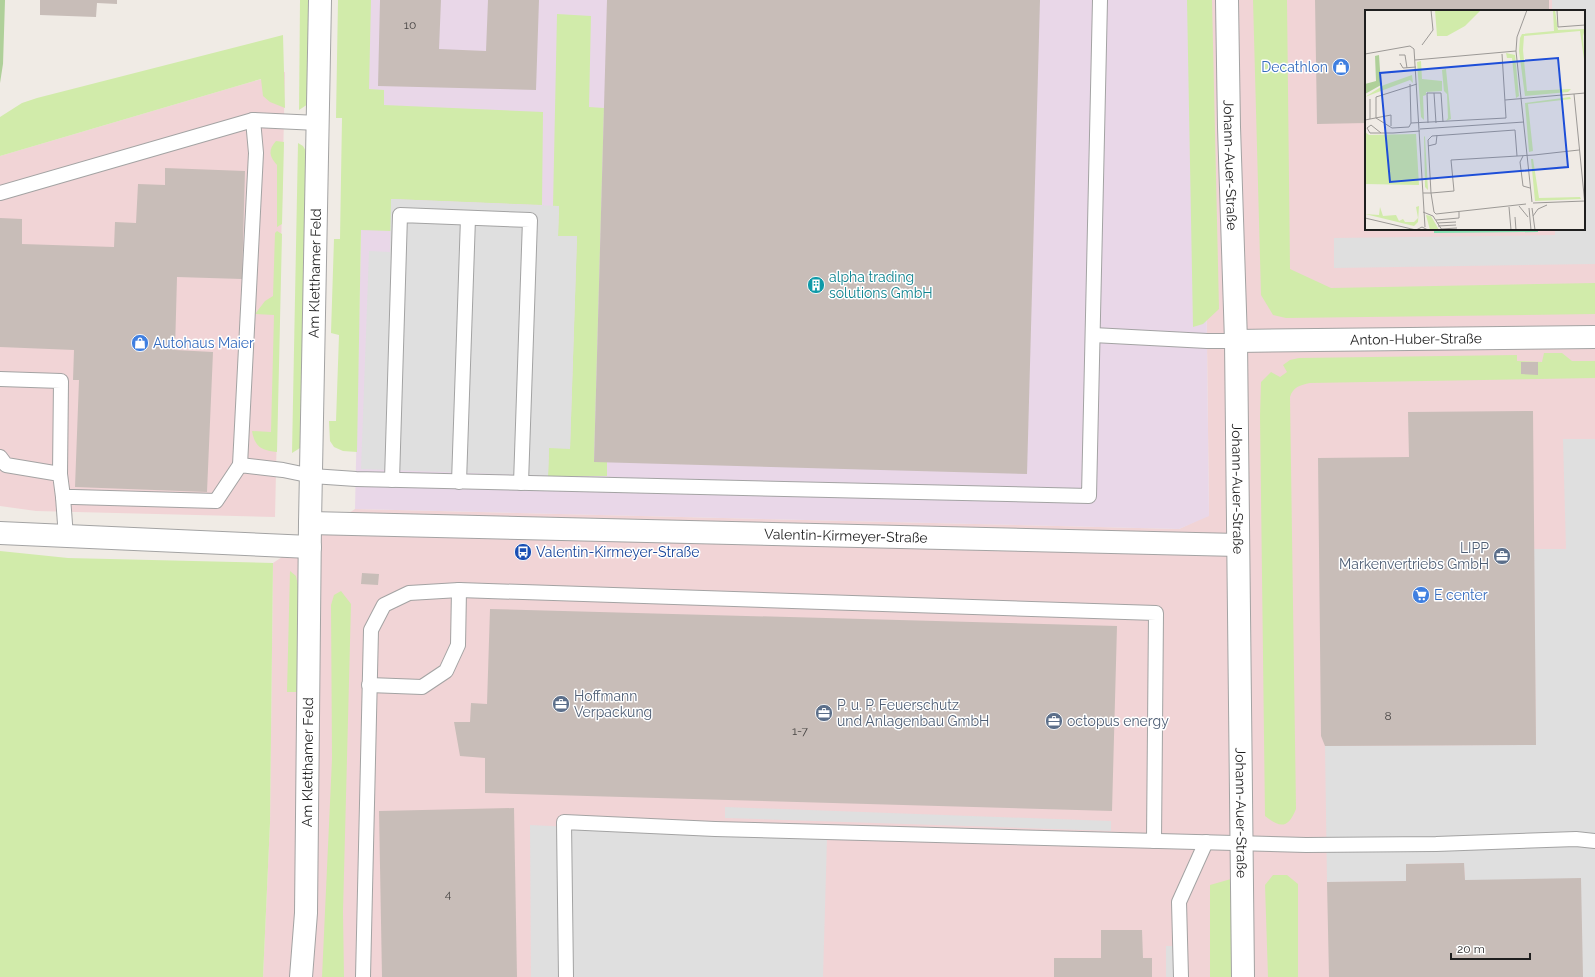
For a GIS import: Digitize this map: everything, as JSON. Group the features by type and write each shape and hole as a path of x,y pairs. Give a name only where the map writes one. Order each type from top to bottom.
{"street":[{"name":"Am Kletthamer Feld","path":"301,977 306,913 310,523 320,0"},
{"name":"Johann-Auer-Straße","path":"1227,0 1229,135 1236,341 1243,977"},
{"name":"Anton-Huber-Straße","path":"1236,341 1595,337"},
{"name":"Valentin-Kirmeyer-Straße","path":"310,523 1238,545"},
{"path":"0,533 310,547"}],"lane":[{"path":"240,465 283,470 312,476 392,480 1089,496 1100,0"},
{"path":"0,193 253,120 318,123"},
{"path":"63,497 216,501 240,465 256,153 253,120"},
{"path":"392,480 400,215 530,220 521,483"},
{"path":"459,482 468,218"},
{"path":"1093,335 1236,341"},
{"path":"0,379 61,381 60,474 66,537"},
{"path":"0,457 6,465 60,474"},
{"path":"369,685 422,687 446,671 458,645 459,590"},
{"path":"363,977 371,630 384,605 409,594 459,590 1156,613 1154,841"},
{"path":"566,977 564,822 715,829 1306,845 1436,844 1576,840 1595,841"},
{"path":"1181,977 1180,902 1206,842"}],"shaded area":[{"path":"366,0 1203,0 1209,516 1179,529 355,509"},
{"path":"1203,0 1595,0 1595,977 263,977 270,823 273,563 355,509 1179,529 1209,515"},
{"path":"1552,0 1595,0 1595,264 1334,268 1334,238 1555,235 1555,230 1585,230 1585,10 1552,10"},
{"name":"Autohaus Maier","path":"285,72 275,517 36,511 0,506 0,156"},
{"path":"391,199 559,206 558,236 577,236 570,449 549,448 548,476 361,469 369,251 390,252"},
{"path":"1563,439 1595,439 1595,977 1583,977 1465,880 1464,863 1406,864 1406,881 1327,882 1325,746 1536,745 1534,549 1566,549"},
{"path":"725,807 1111,821 1111,831 725,818"},
{"path":"530,825 827,838 823,977 531,977"},
{"path":"1166,946 1176,946 1177,977 1166,977"}],"green space":[{"path":"0,0 5,0 3,64 0,83"},
{"path":"300,0 310,0 308,104 299,110"},
{"path":"338,0 371,0 369,89 384,90 384,105 543,112 542,205 391,199 391,231 361,230 357,452 343,451 334,447 330,441 329,421 336,421 339,335 331,333 334,239 340,239 342,118 336,118"},
{"path":"1187,0 1212,0 1219,309 1203,324 1193,327"},
{"path":"1253,0 1287,0 1290,269 1331,288 1595,283 1595,314 1286,318 1273,315 1261,295"},
{"path":"557,14 591,16 589,107 604,108 594,461 607,462 607,476 548,476 549,448 570,448 577,236 558,236 559,206 553,206"},
{"path":"283,35 285,108 270,102 263,96 261,79 0,156 0,117 22,103"},
{"path":"276,141 284,142 282,224 277,227 277,165 272,159 270,153"},
{"path":"298,143 303,146 307,153 300,448 292,453"},
{"path":"1434,230 1538,230 1538,232 1434,233"},
{"path":"277,231 282,234 277,452 263,449 257,445 252,431 271,432 274,315 255,314 265,301 273,296 275,233"},
{"path":"1544,353 1562,353 1572,361 1595,361 1595,378 1310,383 1297,387 1291,394 1296,809 1293,816 1287,823 1275,823 1265,816 1260,416 1261,382 1271,372 1280,377 1287,372 1283,365 1290,360 1299,358 1517,355 1517,361 1542,362"},
{"path":"0,551 68,558 273,563 270,823 263,977 0,977"},
{"path":"290,571 296,576 299,590 298,692 287,692"},
{"path":"341,591 351,604 343,912 344,977 322,977 332,759 331,605 334,595"},
{"path":"1273,875 1287,875 1298,884 1298,977 1268,977 1265,885"},
{"path":"1231,879 1231,977 1210,977 1210,885"}],"building":[{"path":"40,0 117,0 117,4 97,3 96,17 40,15"},
{"path":"380,0 441,0 439,49 486,51 488,0 539,0 536,90 378,86"},
{"name":"alpha trading solutions GmbH","path":"607,0 1040,0 1027,474 594,462"},
{"name":"Decathlon","path":"1315,0 1549,0 1549,10 1365,10 1365,123 1317,124"},
{"path":"165,168 245,171 242,279 177,277 175,350 213,352 207,492 75,487 79,380 73,380 74,350 0,347 0,218 22,219 22,244 114,247 115,222 136,223 138,184 165,185"},
{"path":"1521,362 1538,362 1538,375 1521,374"},
{"path":"1533,411 1536,745 1325,746 1321,736 1318,458 1409,457 1408,412"},
{"path":"362,573 379,574 378,585 361,584"},
{"path":"490,609 1117,626 1112,811 485,793 485,758 460,756 454,722 470,722 471,703 487,704"},
{"path":"514,808 517,977 382,977 379,811"},
{"path":"1464,863 1465,880 1581,878 1583,977 1329,977 1327,882 1406,881 1406,864"},
{"path":"1101,930 1142,930 1143,958 1152,958 1152,977 1054,977 1054,958 1101,958"}],"place":[{"name":"Decathlon","path":"1341,67"},
{"name":"alpha trading solutions GmbH","path":"816,285"},
{"name":"Autohaus Maier","path":"140,343"},
{"name":"Valentin-Kirmeyer-Straße","path":"523,552"},
{"name":"LIPP Markenvertriebs GmbH","path":"1502,556"},
{"name":"E center","path":"1421,595"},
{"name":"Hoffmann Verpackung","path":"561,704"},
{"name":"P. u. P. Feuerschutz und Anlagenbau GmbH","path":"824,713"},
{"name":"octopus energy","path":"1054,721"}]}
